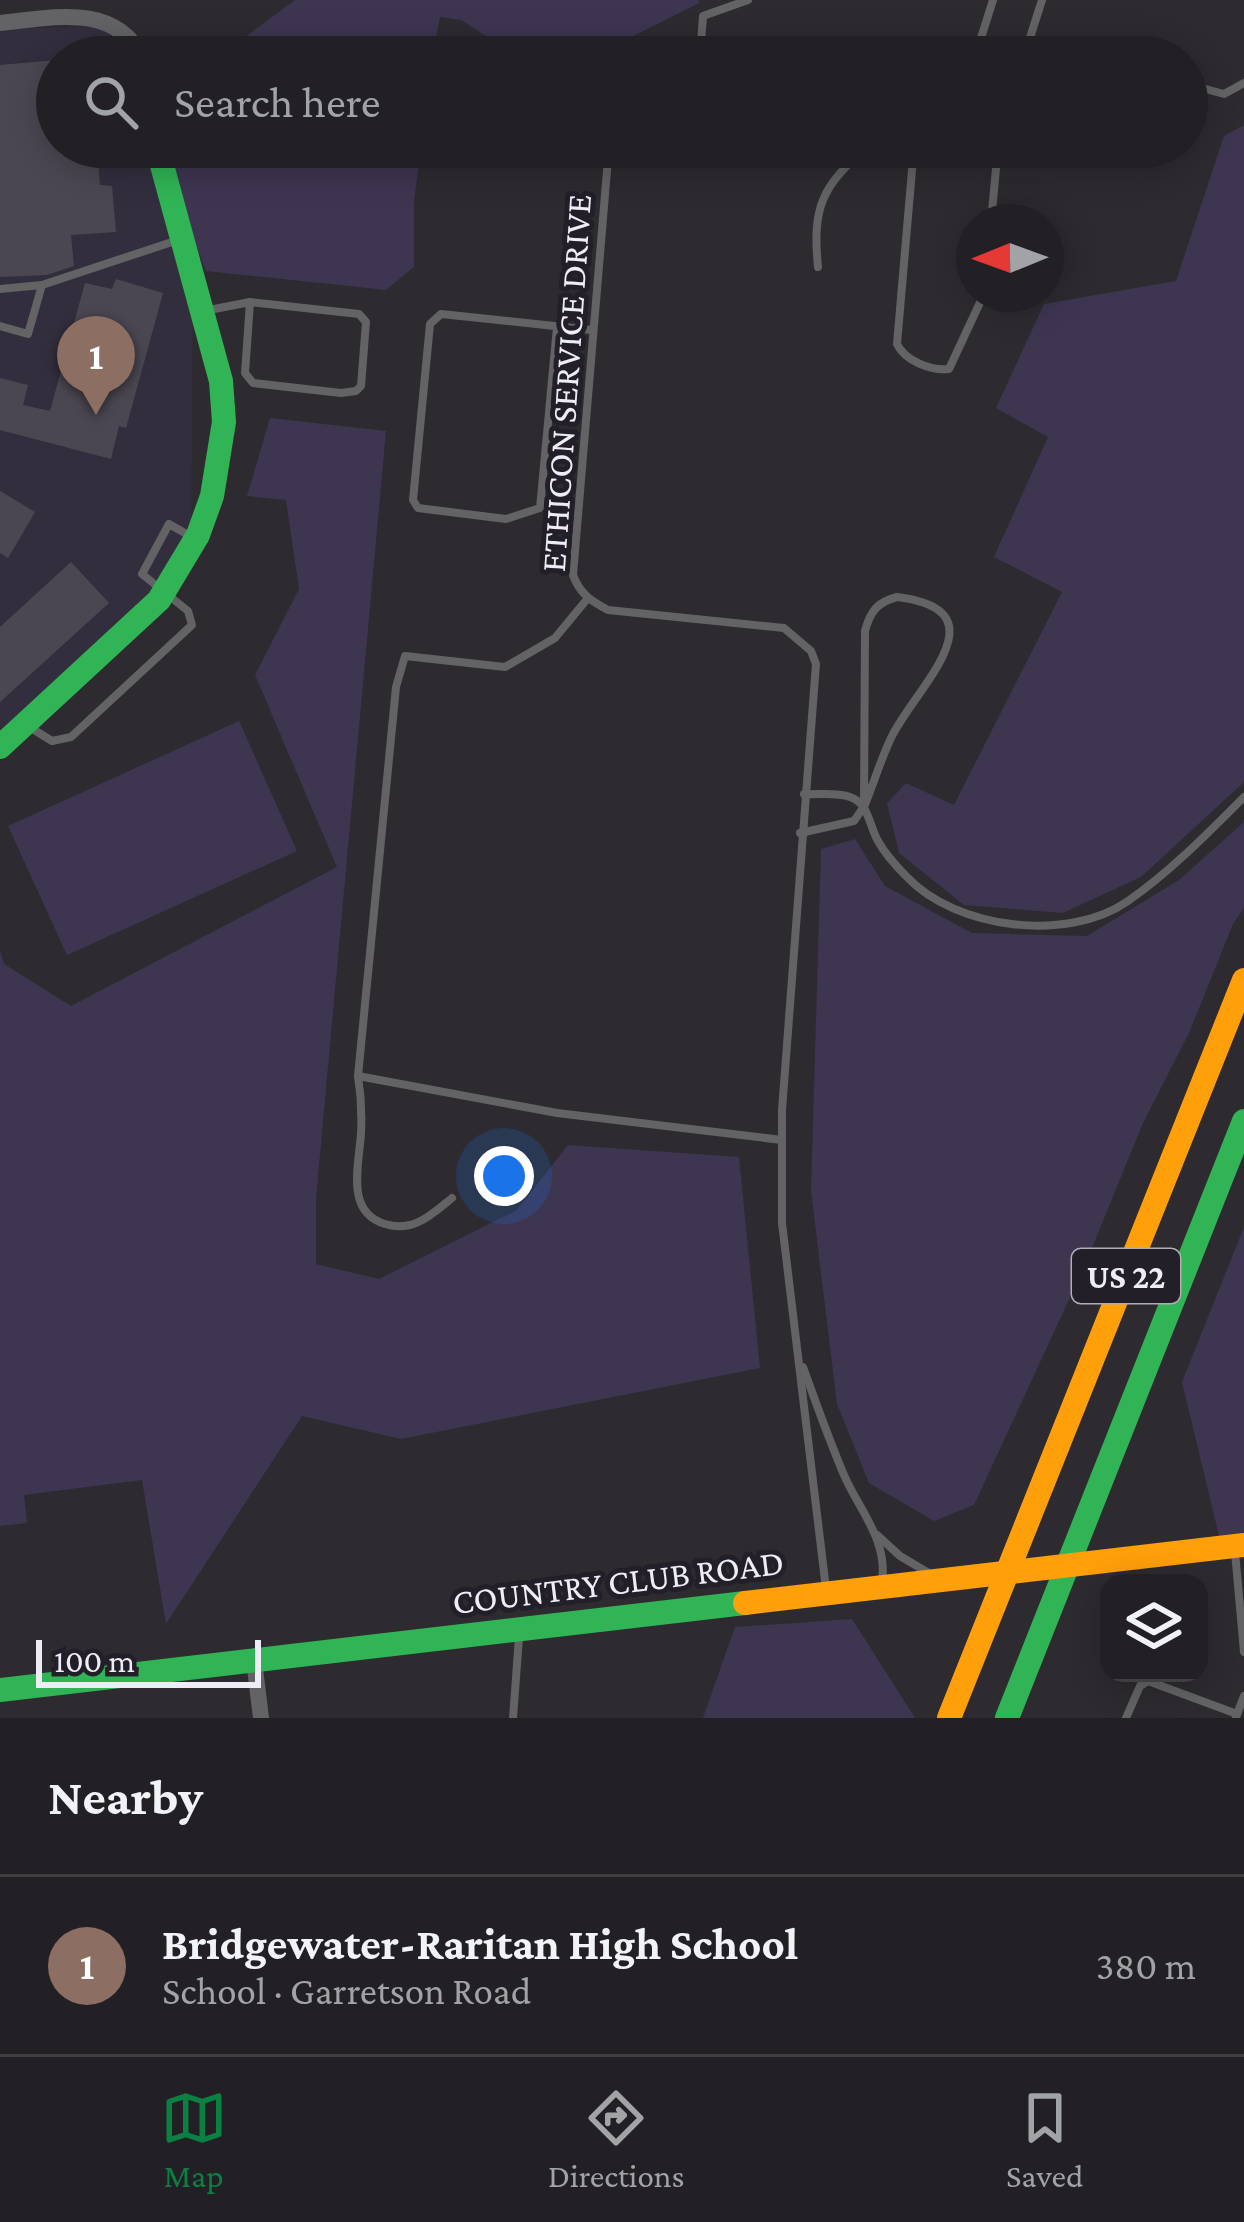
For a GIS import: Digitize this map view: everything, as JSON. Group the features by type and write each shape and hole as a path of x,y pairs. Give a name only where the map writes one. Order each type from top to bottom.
{"main road":[{"path":"0,747 159,600 196,539 212,496 224,422 221,381 162,168"},
{"name":"US 22","path":"949,1718 1244,980"},
{"name":"US 22","path":"1007,1718 1244,1121"},
{"name":"COUNTRY CLUB ROAD","path":"0,1690 1239,1546"}],"street":[{"path":"0,23 72,17 104,21 127,36"},
{"path":"254,1660 261,1718"}],"lane":[{"path":"702,36 703,16 748,0"},
{"path":"982,36 993,0"},
{"path":"1031,36 1042,0"},
{"path":"1208,90 1224,94 1244,83"},
{"name":"ETHICON SERVICE DRIVE","path":"607,168 573,575 587,598 608,610 784,628 798,638 816,664 800,833 782,1141 785,1263 798,1354"},
{"path":"818,267 821,199 845,168"},
{"path":"912,168 897,344 902,353 932,369 949,369 976,312"},
{"path":"993,204 996,168"},
{"path":"0,289 42,285 180,239"},
{"path":"0,326 28,334 42,285"},
{"path":"202,311 250,302 359,314 366,322 361,386 340,393 248,380 250,302"},
{"path":"557,327 540,508 506,519 418,508 413,500 432,320 441,314 592,330"},
{"path":"25,723 52,741 71,737 192,625 188,611 165,589"},
{"path":"800,833 854,821 864,807 893,734 949,647 943,611 922,600 897,597 870,614 865,631 864,807 878,842 925,895 944,906 988,921 1037,925 1088,919 1126,903 1244,797"},
{"path":"452,1198 420,1224 398,1228 373,1221 359,1204 358,1076 396,687 405,656 505,667 555,638 587,598"},
{"path":"804,794 850,797 864,807"},
{"path":"358,1076 557,1113 782,1141"},
{"path":"798,1354 847,1483 875,1534 884,1563 881,1588"},
{"path":"798,1354 826,1594"},
{"path":"875,1534 900,1556 942,1580"},
{"path":"1239,1546 1244,1652"},
{"path":"513,1718 519,1629"},
{"path":"1126,1718 1140,1686 1148,1681 1236,1716 1244,1696"}],"shaded area":[{"path":"295,0 699,0 633,36 486,36 461,20 440,17 436,36 248,35"},
{"path":"115,26 118,36 36,36 36,168 158,168 193,282 191,548 25,723 0,738 0,29"},
{"path":"1244,125 1244,782 1141,877 1063,913 964,905 899,853 887,803 906,783 954,805 1062,592 994,557 1048,437 996,408 1040,312 1064,312 1064,301 1176,281 1224,136"},
{"path":"172,168 418,168 414,267 386,290 206,271 178,200"},
{"path":"270,418 386,431 316,1198 316,1264 379,1279 517,1210 568,1145 739,1157 760,1368 401,1439 302,1416 166,1624 142,1480 24,1495 27,1523 0,1526 0,950 4,964 71,1006 337,867 255,675 299,589 286,500 247,496"},
{"path":"239,721 297,851 67,955 8,826"},
{"path":"1244,822 1244,908 1233,924 1189,1033 1143,1123 1085,1265 974,1505 934,1521 869,1483 837,1404 811,1191 821,849 855,839 885,886 972,933 1087,936 1179,880"},
{"path":"1244,1227 1244,1541 1221,1544 1182,1382"},
{"path":"852,1619 915,1718 703,1718 735,1627"}],"building":[{"path":"36,62 36,168 99,168 100,185 112,186 116,232 71,235 74,266 47,275 0,277 0,65"},
{"path":"116,279 163,293 126,428 119,426 111,459 0,430 0,378 28,385 23,405 50,411 85,283 112,289"},
{"path":"0,491 35,512 8,558 0,553"},
{"path":"71,562 109,603 0,702 0,627"}],"traffic: fast":[{"path":"0,747 159,600 198,535 212,496 224,422 221,381 163,168"},
{"path":"1007,1718 1244,1121"},
{"path":"0,1690 745,1603"}],"traffic: slow":[{"path":"949,1718 1244,980"},
{"path":"745,1603 1244,1545"}],"place":[{"name":"Bridgewater-Raritan High School","path":"96,415"}]}
